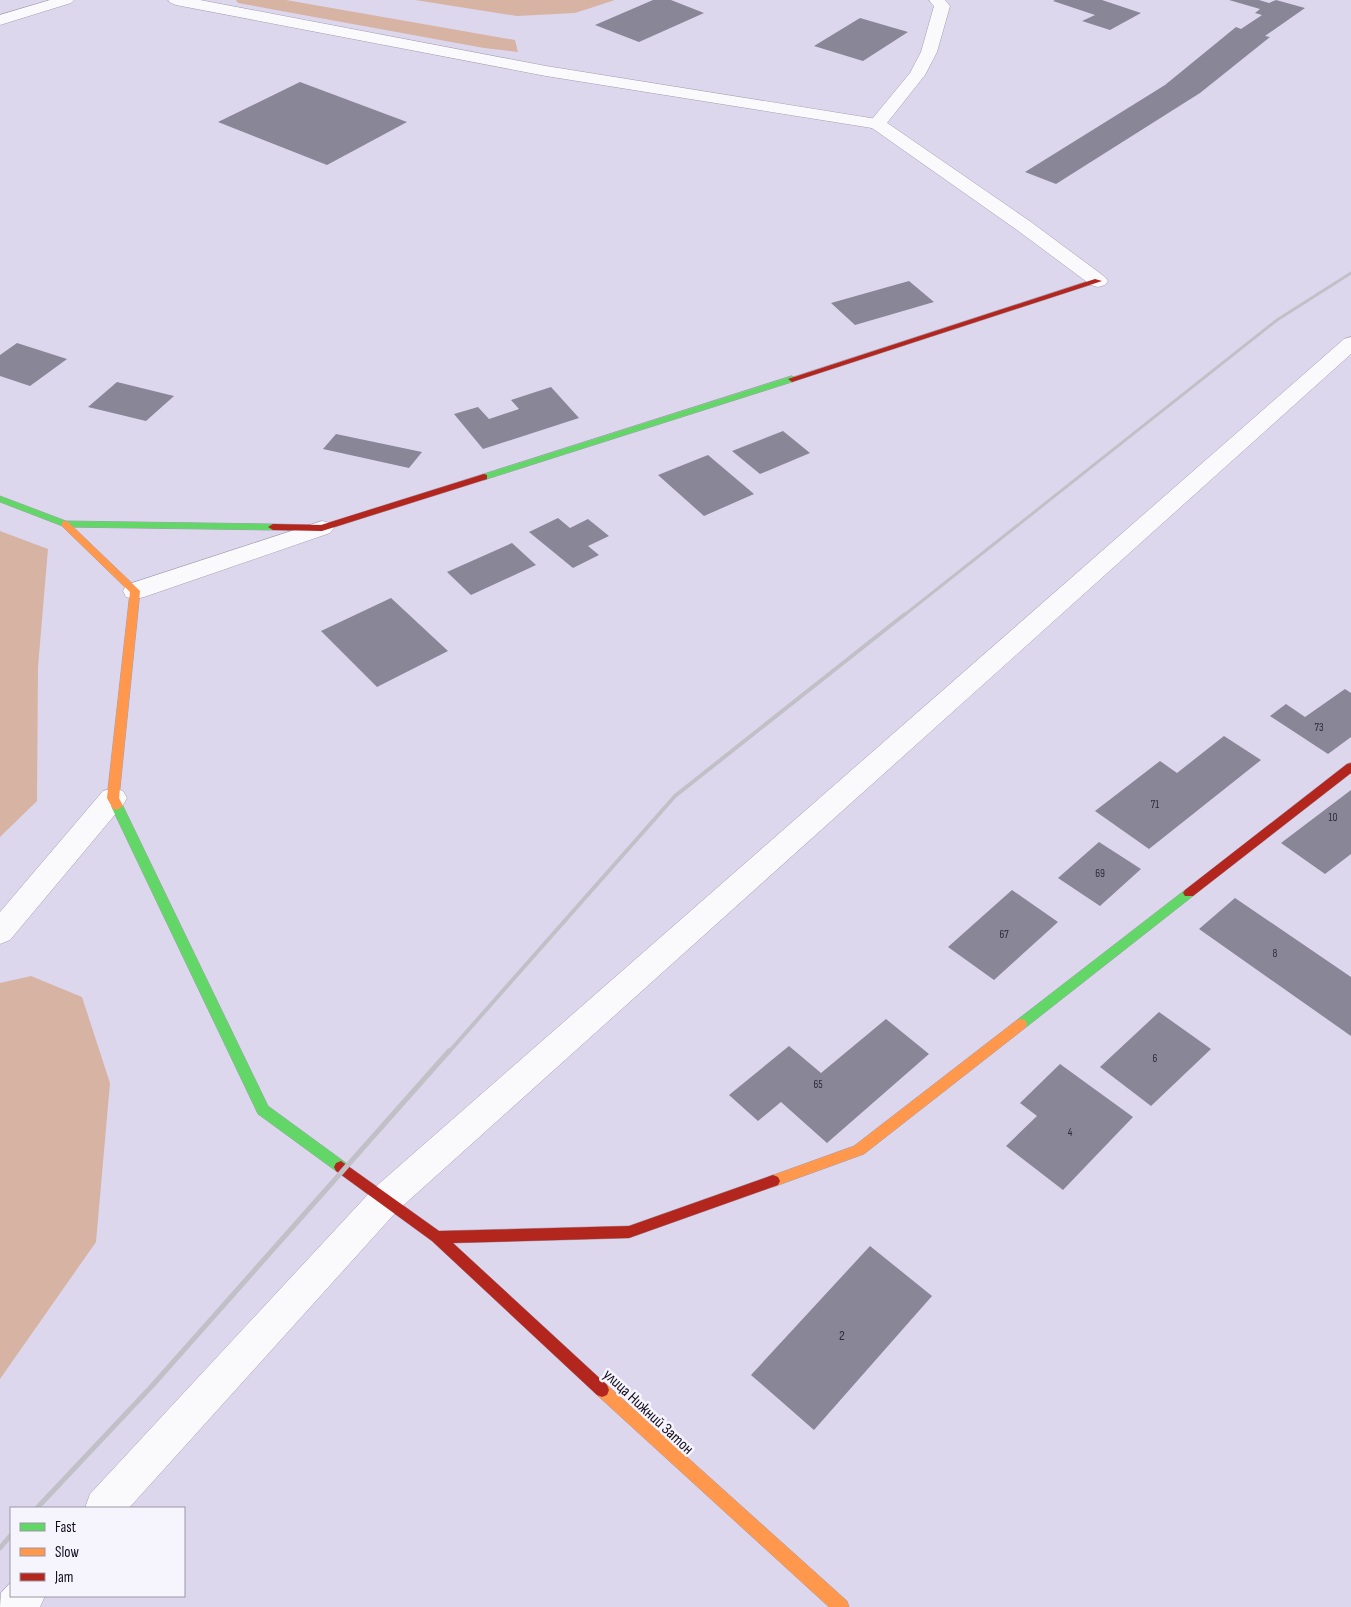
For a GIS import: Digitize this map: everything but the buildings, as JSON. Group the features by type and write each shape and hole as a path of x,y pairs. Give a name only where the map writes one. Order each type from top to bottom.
{"street":[{"path":"0,20 66,0"},
{"path":"176,0 546,71 877,124 1098,280"},
{"path":"877,124 917,75 929,52 942,6 937,0"},
{"path":"135,591 322,528 1098,280"},
{"path":"105,1507 385,1200 1351,343"},
{"path":"0,499 65,524 322,528"},
{"path":"65,524 135,591"},
{"path":"0,932 113,798 135,591"},
{"path":"437,1237 629,1232 859,1150 1351,767"},
{"name":"улица Нижний Затон","path":"113,798 262,1110 437,1237 840,1607"},
{"path":"14,1607 24,1597"}],"shaded area":[{"path":"236,0 286,0 515,40 518,52 484,48 238,3"},
{"path":"415,0 615,0 575,13 517,16"},
{"path":"0,531 48,549 38,667 37,801 0,837"},
{"path":"31,976 82,997 110,1083 96,1242 0,1379 0,983"}],"railway":[{"path":"903,616 1277,320 1351,273"},
{"path":"448,1053 675,796 905,614"},
{"path":"38,1507 151,1387 449,1051"},
{"path":"0,1548 10,1536"}],"traffic: fast":[{"path":"484,477 792,379"},
{"path":"0,499 65,524 273,527"},
{"path":"117,806 263,1110 341,1167"},
{"path":"1021,1024 1189,893"}],"traffic: slow":[{"path":"65,524 135,591 113,798 117,806"},
{"path":"773,1181 859,1150 1021,1024"},
{"path":"602,1390 841,1607"}],"traffic: jam":[{"path":"792,379 1098,281"},
{"path":"273,527 322,528 484,477"},
{"path":"1189,893 1351,767"},
{"path":"341,1167 437,1237 602,1390"},
{"path":"437,1237 629,1232 773,1181"}]}
